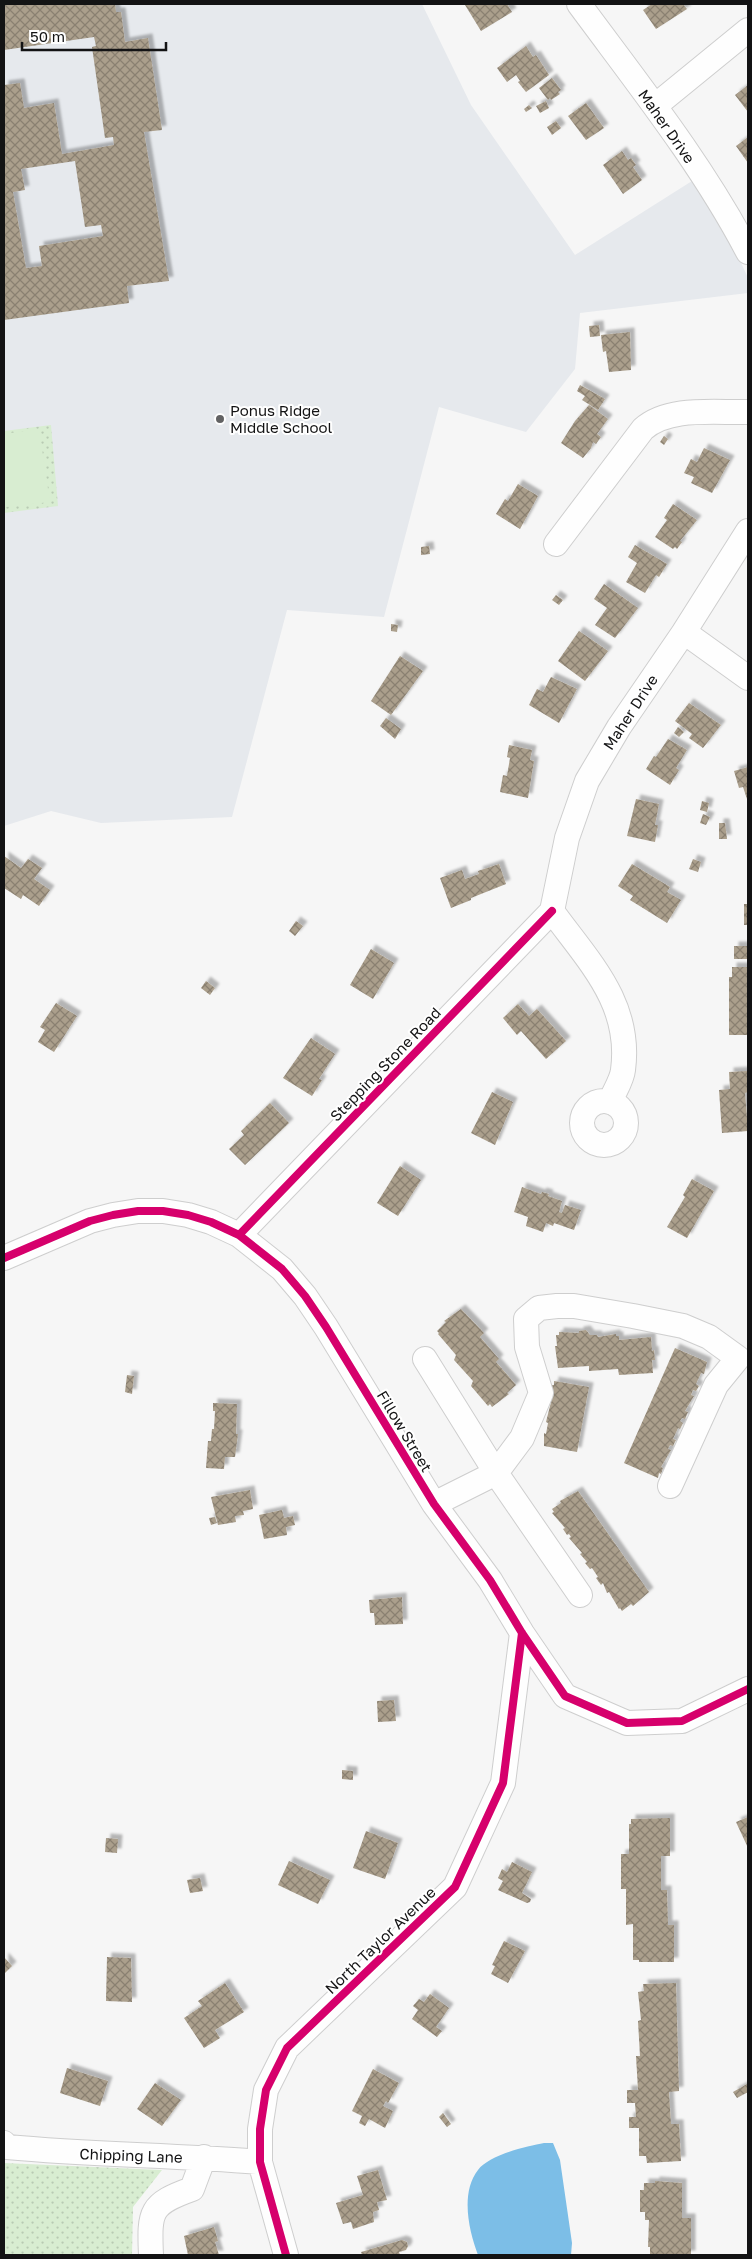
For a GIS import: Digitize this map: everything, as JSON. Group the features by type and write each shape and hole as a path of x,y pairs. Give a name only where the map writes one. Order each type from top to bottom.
{"street":[{"name":"Maher Drive","path":"578,4 655,106 732,221 748,252"},
{"path":"655,106 748,30"},
{"path":"556,544 643,428 652,420 664,415 748,412"},
{"name":"Maher Drive","path":"552,911 567,838 587,781 619,727 684,632 748,531"},
{"path":"684,632 748,678"},
{"path":"552,911 609,989 624,1031 623,1071 610,1102"},
{"name":"Stepping Stone Road","path":"239,1236 552,911"},
{"name":"Fillow Street","path":"4,1258 90,1221 138,1211 164,1211 188,1215 211,1222 239,1236 282,1269 305,1296 326,1327 434,1504 490,1580 522,1633 565,1696 627,1723 682,1721 748,1689"},
{"path":"434,1504 496,1473 522,1438 541,1393 528,1347 526,1320 539,1308 574,1306 683,1326 709,1337 738,1358 716,1385 670,1486"},
{"path":"425,1359 496,1473 580,1595"},
{"name":"North Taylor Avenue","path":"286,2255 260,2162 260,2129 266,2090 287,2048 455,1887 503,1783 522,1633"},
{"name":"Chipping Lane","path":"4,2143 8,2147 70,2153 204,2157 260,2162"},
{"path":"151,2255 150,2225 154,2209 168,2198 192,2188 204,2157"}],"shaded area":[{"name":"Ponus Ridge Middle School","path":"4,4 422,4 471,105 575,255 692,181 712,210 737,254 748,278 748,293 580,313 575,369 526,432 439,407 384,617 287,610 232,817 101,823 51,811 4,826"}],"green space":[{"path":"51,425 58,506 4,513 4,431"},
{"path":"39,429 50,502 5,507 4,434"},
{"path":"4,2163 162,2170 133,2207 132,2255 4,2255"}],"water":[{"path":"553,2143 560,2160 572,2243 571,2255 478,2255 469,2224 468,2212 469,2190 472,2179 483,2165 499,2156 528,2146"}],"building":[{"path":"4,4 115,4 116,12 121,12 125,42 148,38 162,130 144,132 169,281 127,286 129,303 4,320 4,85 20,83 24,108 54,103 62,154 114,145 113,137 105,138 92,47 96,46 94,37 4,50","holes":["75,161 85,227 101,225 103,236 39,246 42,266 26,268 13,192 25,190 21,169"]},
{"path":"507,4 512,12 481,31 465,5"},
{"path":"652,4 683,4 687,9 656,29 643,10"},
{"path":"526,46 533,57 536,55 549,75 526,92 518,82 520,81 516,75 507,82 497,68"},
{"path":"552,78 561,90 558,92 560,94 548,100 539,88"},
{"path":"748,85 748,112 735,95"},
{"path":"546,101 549,108 540,113 536,106"},
{"path":"586,103 604,128 586,140 568,116"},
{"path":"529,105 532,108 526,112 524,109"},
{"path":"556,121 561,128 552,135 547,127"},
{"path":"748,137 748,163 736,146"},
{"path":"622,151 628,160 631,158 636,165 633,167 642,180 623,194 603,165"},
{"path":"599,325 600,336 590,337 589,326"},
{"path":"630,332 631,370 609,372 606,351 603,352 601,335"},
{"path":"580,385 605,399 598,410 582,400 585,396 577,391"},
{"path":"589,405 608,419 597,434 601,437 596,444 593,442 583,458 561,443 575,421"},
{"path":"664,436 668,439 664,445 660,442"},
{"path":"704,448 730,460 712,493 691,483 694,477 684,473 691,459 697,462"},
{"path":"518,484 538,496 520,529 496,514 505,499 508,501"},
{"path":"673,504 697,520 680,541 682,542 677,549 675,547 673,549 655,537 667,520 664,518"},
{"path":"635,545 667,564 659,577 656,575 645,593 626,582 637,563 628,557"},
{"path":"429,546 430,554 421,555 421,547"},
{"path":"604,584 638,608 615,638 595,625 607,608 594,599"},
{"path":"556,595 563,600 559,605 552,600"},
{"path":"391,624 398,625 397,632 391,631"},
{"path":"579,631 608,651 585,681 558,661"},
{"path":"400,656 423,671 391,715 371,701"},
{"path":"551,677 577,689 559,723 529,705 537,689 543,692"},
{"path":"689,703 721,725 703,748 689,738 692,734 675,721"},
{"path":"386,718 401,729 395,739 380,726"},
{"path":"678,727 684,732 679,737 674,733"},
{"path":"668,739 687,750 676,768 679,770 670,785 646,769"},
{"path":"509,745 532,750 530,760 534,761 528,798 500,792 503,775 507,776 510,758 507,757"},
{"path":"748,767 748,802 743,787 739,788 734,771"},
{"path":"636,799 659,804 655,825 658,825 655,842 627,836"},
{"path":"702,801 709,803 707,812 700,810"},
{"path":"703,814 710,817 706,825 700,823"},
{"path":"719,823 725,823 727,839 719,839"},
{"path":"4,856 21,868 28,859 42,868 34,879 50,890 39,906 23,895 21,899 4,888"},
{"path":"693,859 701,862 698,872 689,869"},
{"path":"499,864 506,884 451,908 440,878 462,870 465,879 479,874 478,871"},
{"path":"632,864 670,887 667,892 681,900 667,923 630,900 633,896 618,886"},
{"path":"744,904 748,904 748,925 744,925"},
{"path":"296,921 303,926 295,936 289,931"},
{"path":"734,946 748,946 748,959 734,959"},
{"path":"371,949 394,963 373,999 350,985"},
{"path":"732,967 747,967 748,1035 729,1035 729,977 732,977"},
{"path":"206,981 215,988 210,995 201,988"},
{"path":"56,1003 77,1016 54,1052 38,1042 45,1030 40,1027"},
{"path":"518,1004 529,1016 537,1009 566,1041 546,1059 521,1031 517,1035 503,1018"},
{"path":"311,1038 335,1054 319,1079 322,1080 312,1096 283,1078"},
{"path":"748,1071 748,1092 745,1093 748,1131 722,1133 719,1090 730,1089 729,1072"},
{"path":"492,1092 513,1102 495,1145 471,1133"},
{"path":"270,1103 289,1123 245,1165 229,1149 244,1135 241,1131"},
{"path":"400,1166 421,1180 398,1216 377,1203"},
{"path":"692,1179 714,1191 687,1238 667,1227 685,1197 683,1195"},
{"path":"522,1187 541,1194 542,1192 549,1194 548,1196 562,1201 559,1212 562,1213 565,1205 581,1210 574,1230 554,1223 553,1226 546,1223 543,1232 526,1226 528,1217 514,1212"},
{"path":"461,1309 484,1333 480,1337 499,1359 496,1362 516,1385 507,1393 509,1394 492,1407 490,1404 488,1406 471,1386 473,1381 454,1360 456,1355 437,1331 446,1322 444,1321"},
{"path":"586,1330 590,1335 597,1335 598,1337 616,1334 616,1336 619,1336 619,1340 651,1337 655,1360 652,1360 653,1373 619,1375 618,1369 589,1371 589,1366 558,1368 555,1346 557,1346 556,1335 559,1335 559,1332 579,1333 579,1331"},
{"path":"675,1348 707,1362 704,1374 701,1373 696,1384 699,1386 696,1391 693,1390 691,1395 694,1396 685,1411 688,1412 685,1419 682,1418 680,1421 683,1423 680,1429 678,1428 673,1439 676,1440 673,1446 670,1445 668,1449 671,1450 661,1467 663,1468 658,1478 624,1463"},
{"path":"127,1375 134,1376 132,1394 125,1392"},
{"path":"554,1381 589,1387 577,1452 544,1446 544,1433 546,1434 548,1423 546,1422 553,1394 550,1393"},
{"path":"213,1403 237,1404 236,1434 238,1434 235,1457 225,1457 224,1469 206,1468 208,1441 211,1441 212,1429 214,1429 215,1411 213,1411"},
{"path":"250,1490 253,1509 243,1511 244,1515 235,1516 236,1522 218,1525 211,1497"},
{"path":"578,1491 649,1592 633,1606 631,1604 622,1611 609,1592 607,1593 603,1583 601,1585 596,1578 598,1577 592,1568 590,1569 585,1563 587,1562 580,1554 582,1553 552,1513 554,1512 552,1509 561,1503 560,1501"},
{"path":"282,1510 284,1518 293,1516 295,1525 286,1527 287,1535 264,1539 259,1515"},
{"path":"215,1517 217,1523 211,1525 209,1518"},
{"path":"402,1597 403,1624 375,1625 374,1613 370,1613 369,1600"},
{"path":"394,1700 396,1721 378,1722 377,1701"},
{"path":"342,1770 353,1771 353,1780 342,1779"},
{"path":"748,1817 748,1848 736,1822"},
{"path":"670,1818 670,1856 661,1856 661,1890 667,1890 668,1925 674,1925 674,1962 639,1962 639,1960 633,1960 633,1924 626,1925 626,1889 621,1889 621,1854 629,1854 629,1824 631,1824 631,1819"},
{"path":"366,1831 398,1843 385,1879 353,1868"},
{"path":"106,1838 118,1839 117,1853 105,1852"},
{"path":"289,1861 330,1880 318,1904 278,1885"},
{"path":"512,1862 532,1872 522,1893 531,1899 530,1902 527,1903 498,1890 503,1881 498,1878 502,1869 507,1872"},
{"path":"200,1878 203,1891 190,1893 187,1880"},
{"path":"504,1941 525,1951 508,1983 491,1974 495,1966 492,1965"},
{"path":"4,1957 12,1966 4,1974"},
{"path":"107,1957 131,1958 132,2002 106,2001"},
{"path":"225,1983 244,2012 215,2030 220,2038 204,2048 184,2018 202,2006 198,2001"},
{"path":"676,1983 679,2091 669,2092 671,2124 679,2124 681,2161 647,2163 646,2156 639,2156 639,2128 629,2128 629,2117 636,2117 635,2103 627,2103 627,2090 638,2090 636,2056 640,2056 638,2021 641,2020 638,1992 644,1991 643,1984"},
{"path":"430,1994 449,2008 436,2027 442,2031 437,2037 412,2019 418,2010 413,2006 419,1999 424,2002"},
{"path":"67,2068 108,2081 100,2106 60,2093"},
{"path":"373,2069 399,2083 388,2103 386,2101 383,2106 393,2111 385,2128 369,2119 365,2126 359,2123 362,2116 352,2111"},
{"path":"155,2083 181,2100 162,2126 137,2109"},
{"path":"747,2084 748,2092 737,2098 733,2092"},
{"path":"443,2113 451,2124 447,2127 439,2117"},
{"path":"378,2170 387,2200 377,2202 379,2210 373,2212 374,2222 353,2229 351,2222 343,2224 336,2203 363,2195 357,2176"},
{"path":"655,2181 682,2183 682,2218 691,2218 691,2255 650,2255 650,2247 648,2247 649,2220 645,2220 645,2212 640,2212 640,2190 644,2190 644,2183 655,2183"},
{"path":"214,2227 218,2241 215,2242 219,2255 188,2255 184,2236"},
{"path":"402,2240 407,2242 408,2246 406,2250 399,2252 400,2255 362,2255 361,2252"}],"cycle path":[{"path":"239,1235 552,911"},
{"path":"4,1258 90,1221 138,1211 163,1211 188,1215 211,1222 239,1235 282,1269 305,1296 326,1327 434,1504 490,1580 522,1633 565,1696 627,1723 682,1721 748,1689"},
{"path":"286,2255 260,2162 260,2129 266,2090 287,2048 455,1887 503,1783 522,1633"}],"place":[{"name":"Ponus Ridge Middle School","path":"220,419"}]}
